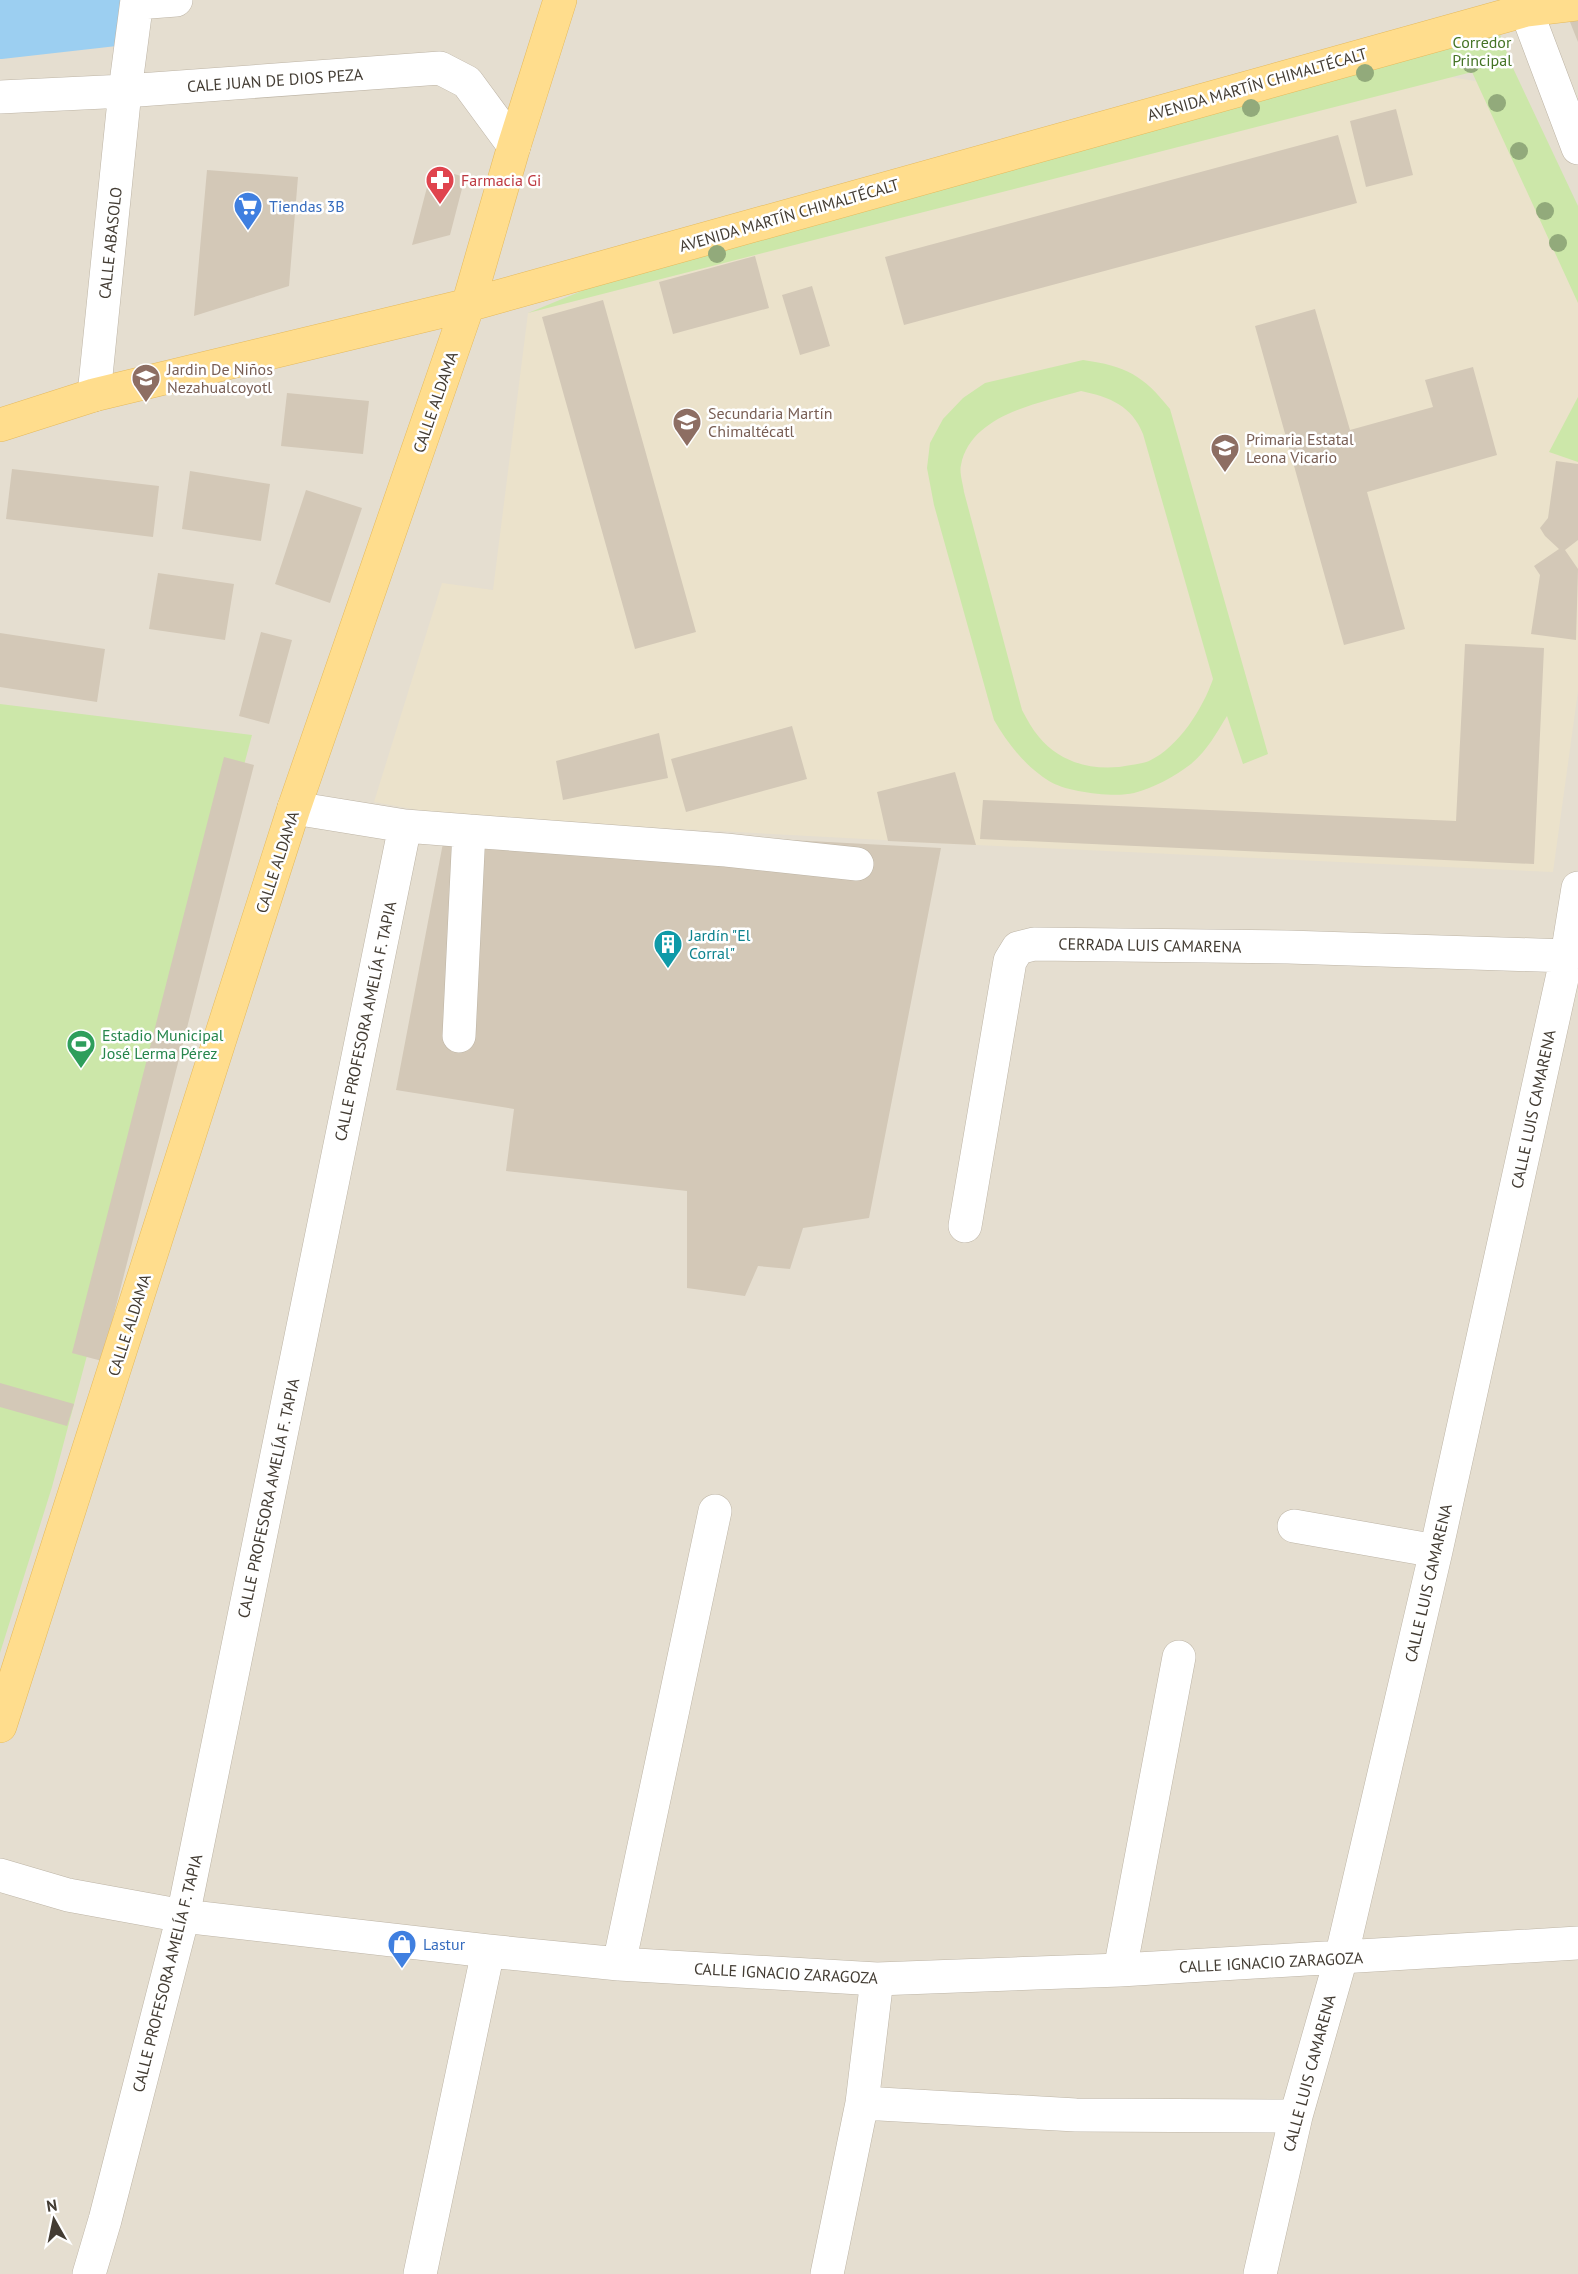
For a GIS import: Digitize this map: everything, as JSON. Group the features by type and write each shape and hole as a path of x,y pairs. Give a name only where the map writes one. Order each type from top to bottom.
{"main road":[{"name":"CALLE ALDAMA","path":"0,1726 294,808 468,305 514,146 560,0"},
{"name":"AVENIDA MARTÍN CHIMALTÉCALT","path":"0,425 94,395 468,305 1526,10 1578,4"}],"street":[{"path":"137,2 176,0"},
{"name":"CALLE ABASOLO","path":"94,395 125,91 137,2"},
{"path":"1526,10 1578,148"},
{"name":"CALE JUAN DE DIOS PEZA","path":"0,97 125,91 440,68 467,82 514,146"},
{"path":"294,808 405,826 726,850 857,864"},
{"name":"CALLE PROFESORA AMELÍA F. TAPIA","path":"88,2274 105,2220 183,1916 405,826"},
{"path":"459,1036 469,831"},
{"name":"CALLE LUIS CAMARENA","path":"1260,2274 1296,2116 1341,1958 1436,1551 1567,956 1578,888"},
{"name":"CERRADA LUIS CAMARENA","path":"965,1226 1010,961 1018,948 1034,944 1288,946 1567,956"},
{"path":"619,1964 715,1511"},
{"path":"1294,1526 1436,1551"},
{"path":"1120,1970 1179,1657"},
{"name":"CALLE IGNACIO ZARAGOZA","path":"0,1875 68,1896 183,1916 619,1964 878,1979 1120,1970 1578,1943"},
{"path":"420,2274 488,1951"},
{"path":"827,2274 862,2103 878,1979"},
{"path":"862,2103 1076,2115 1296,2116"}],"shaded area":[{"path":"0,0 1578,0 1578,2274 0,2274"},
{"name":"Primaria Estatal Leona Vicario","path":"1421,72 1504,86 1578,254 1578,691 1553,872 976,845 457,817 374,802 442,583 493,590 528,313"}],"green space":[{"name":"Corredor Principal","path":"1496,24 1512,66 1578,206 1578,303 1472,72 528,313 679,251"},
{"path":"1083,360 1098,362 1122,369 1142,380 1170,409 1268,754 1243,764 1227,716 1207,747 1185,768 1149,788 1134,793 1115,795 1078,791 1057,785 1032,769 1011,746 994,720 934,505 927,468 930,443 943,419 963,398 985,383","holes":["1081,391 1119,404 1133,416 1143,434 1213,679 1203,702 1188,726 1180,737 1160,755 1149,761 1106,768 1081,764 1058,754 1039,737 1022,710 960,471 967,448 978,434 993,422 1009,413 1046,400"]},
{"path":"1578,397 1578,462 1549,452"},
{"name":"Estadio Municipal José Lerma Pérez","path":"0,704 252,735 52,1487 0,1653"}],"building":[{"path":"1578,16 1578,42 1568,17"},
{"path":"1396,109 1413,175 1366,187 1350,121"},
{"path":"1338,135 1357,203 904,325 885,257"},
{"name":"Farmacia Gi","path":"432,168 465,177 450,235 412,245"},
{"name":"Tiendas 3B","path":"207,170 298,177 289,286 194,316"},
{"path":"755,256 769,308 673,334 659,282"},
{"path":"812,286 830,346 800,355 782,295"},
{"path":"603,300 696,632 635,649 542,317"},
{"path":"1315,309 1350,430 1433,407 1425,380 1473,367 1497,455 1367,492 1405,629 1344,645 1255,326"},
{"path":"287,393 369,401 363,454 281,446"},
{"path":"1556,461 1578,464 1578,540 1565,550 1578,569 1576,640 1531,634 1540,575 1534,566 1559,549 1540,528 1548,518"},
{"path":"12,469 159,486 153,537 6,519"},
{"path":"190,471 270,484 261,541 182,529"},
{"path":"306,490 362,508 330,603 275,584"},
{"path":"158,573 234,584 225,640 149,629"},
{"path":"261,632 292,640 269,724 239,716"},
{"path":"0,633 105,649 97,702 0,687"},
{"path":"1465,644 1544,648 1534,864 980,839 983,800 1456,821"},
{"path":"792,726 807,779 686,812 671,759"},
{"path":"659,733 668,778 563,800 556,761"},
{"path":"224,757 254,765 102,1361 72,1353"},
{"path":"955,772 976,845 888,841 877,792"},
{"name":"Jardín \"El Corral\"","path":"447,822 941,848 869,1218 803,1228 790,1269 758,1266 745,1296 687,1288 687,1191 506,1171 514,1109 396,1090"},
{"path":"0,1383 74,1404 67,1426 0,1407"}],"waterway":[{"path":"0,23 115,10"}],"place":[{"name":"Farmacia Gi","path":"440,206"},
{"name":"Tiendas 3B","path":"248,232"},
{"name":"Jardin De Niños Nezahualcoyotl","path":"146,404"},
{"name":"Secundaria Martín Chimaltécatl","path":"687,448"},
{"name":"Primaria Estatal Leona Vicario","path":"1225,474"},
{"name":"Jardín \"El Corral\"","path":"668,970"},
{"name":"Estadio Municipal José Lerma Pérez","path":"81,1070"},
{"name":"Lastur","path":"402,1970"}]}
